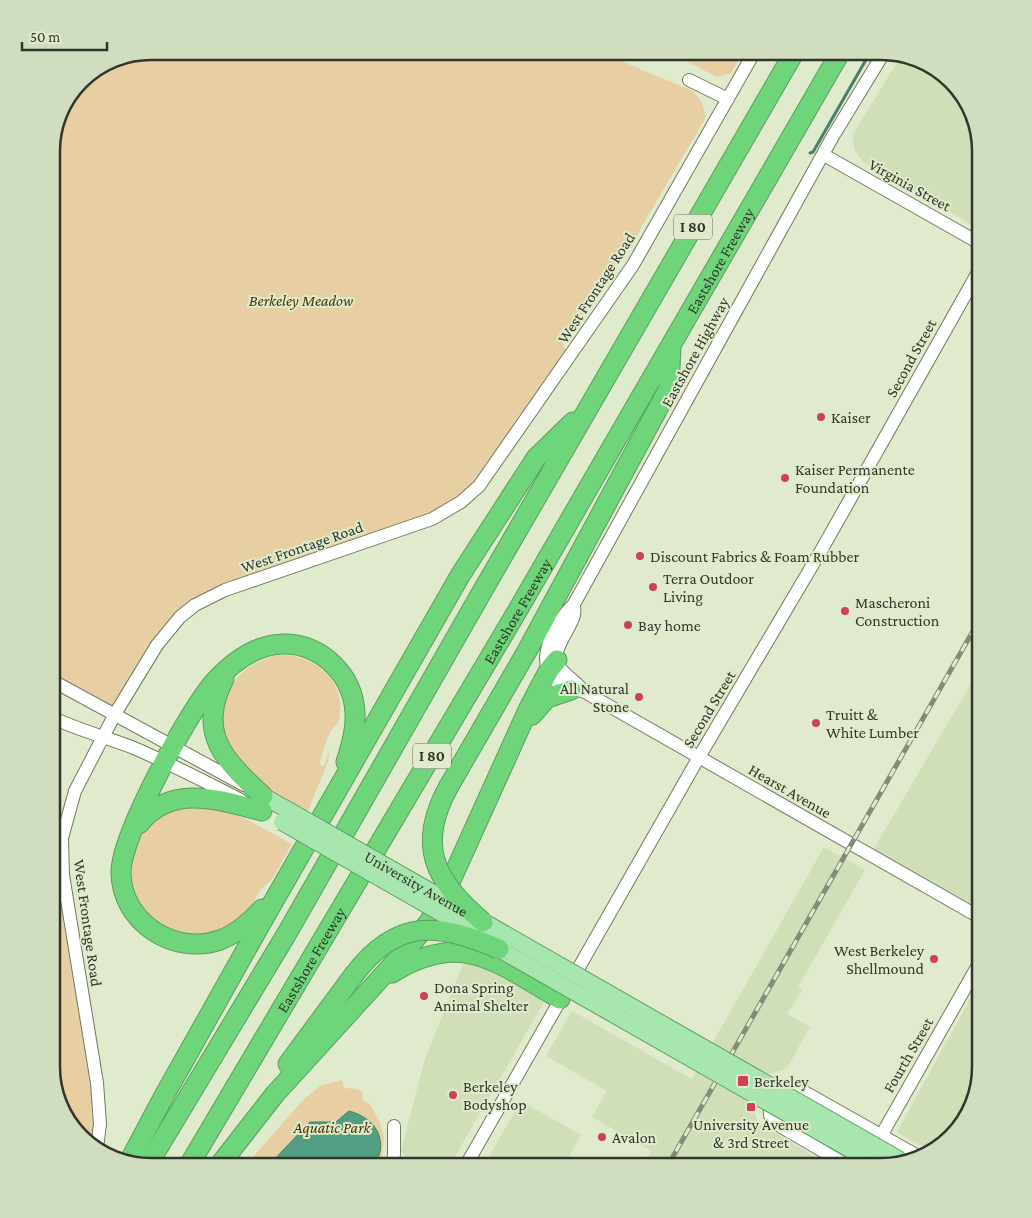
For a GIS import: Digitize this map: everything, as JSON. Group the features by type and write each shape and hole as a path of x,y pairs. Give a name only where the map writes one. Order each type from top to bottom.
{"highway":[{"name":"I 80","path":"152,1158 286,935 790,60"},
{"name":"Eastshore Freeway","path":"193,1158 519,608 836,60"},
{"path":"483,922 446,885 433,858 431,843 435,819 449,786 532,643 669,388 671,343"},
{"path":"133,1156 164,1096 485,534 536,458 592,403"},
{"path":"292,870 262,909 240,929 222,939 193,944 176,942 161,936 138,917 129,904 122,884 121,871 124,851 132,827 170,754 214,682 238,662 261,648 282,644 313,650 336,667 348,684 354,705 355,726 345,764 322,818"},
{"path":"238,662 224,680 216,700 214,716 215,734 227,760 262,804"},
{"path":"225,1158 270,1100 358,1001 411,945 436,911 553,665"},
{"path":"511,751 540,704 552,696 577,690"},
{"path":"124,851 135,828 147,815 161,804 178,798 204,797 262,804"},
{"path":"230,1151 274,1084 353,976 369,956 385,943 403,933 431,928 452,932 499,949"},
{"path":"358,1001 401,968 425,957 450,951 470,953 491,960 560,999"}],"main road":[{"name":"University Avenue","path":"262,804 483,922 894,1157"},
{"name":"University Avenue","path":"285,816 499,949 865,1158"}],"street":[{"name":"West Frontage Road","path":"98,1141 100,1124 97,1083 64,882 62,850 64,828 71,800 103,736 157,644 180,617 195,605 225,590 432,519 461,502 479,486 633,265 750,60"},
{"name":"Eastshore Highway","path":"553,665 546,661 546,646 561,620 574,604 833,136 880,60"},
{"path":"689,80 728,99"},
{"name":"Virginia Street","path":"824,155 972,239"},
{"name":"Second Street","path":"470,1158 699,757 822,549 972,283"},
{"name":"Hearst Avenue","path":"553,665 554,679 699,757 972,913"},
{"name":"University Avenue","path":"60,685 115,714 170,754 262,804"},
{"name":"University Avenue","path":"60,721 85,732 170,754 262,804"},
{"name":"Fourth Street","path":"870,1158 972,976"},
{"path":"835,1158 773,1122 769,1116 769,1110 780,1090 794,1086 911,1153"},
{"path":"392,1158 394,1126"}],"shaded area":[{"path":"897,62 916,67 941,83 960,106 969,128 972,151 972,225 863,162 854,149 853,135"},
{"path":"972,682 972,907 873,850"},
{"path":"824,847 865,870 798,987 802,990 787,1014 810,1027 787,1068 768,1075 761,1082 751,1101 758,1123 818,1158 647,1158 651,1151 592,1117 607,1091 546,1056 572,1011 692,1079"},
{"path":"464,961 479,963 547,997 454,1158 407,1158 401,1151 425,1059"},
{"path":"972,995 972,1067 969,1090 963,1107 949,1127 924,1147 897,1132"},
{"path":"521,1101 581,1135 568,1158 488,1158"},
{"path":"349,1111 368,1120 380,1137 381,1144 378,1158 276,1158 310,1122 336,1122"}],"green space":[{"name":"Berkeley Meadow","path":"151,60 619,60 693,91 702,102 706,117 621,262 616,263 563,343 566,354 482,473 452,508 187,611 115,714 60,679 60,145 67,116 83,91 101,75 116,67 133,62"},
{"path":"684,60 739,60 731,73 717,77"},
{"path":"278,655 290,655 301,658 322,669 336,687 339,698 339,719 329,735 319,764 324,766 330,749 328,762 307,813 274,793 258,780 232,751 225,734 223,716 227,696 236,680 254,664"},
{"path":"185,805 223,809 292,844 274,876 259,892 246,914 234,923 206,936 178,934 155,921 138,900 130,875 133,848 151,824"},
{"path":"60,813 66,817 62,838 97,1083 97,1140 83,1127 72,1112 63,1090 61,1079"},
{"name":"Aquatic Park","path":"342,1080 344,1088 363,1092 362,1100 369,1103 380,1122 384,1139 382,1158 252,1158 303,1100 320,1086"}],"waterway":[{"path":"810,153 813,152 866,60"}],"railway":[{"path":"672,1158 972,633"}],"place":[{"name":"Kaiser","path":"821,417"},
{"name":"Kaiser Permanente Foundation","path":"785,478"},
{"name":"Discount Fabrics & Foam Rubber","path":"640,556"},
{"name":"Terra Outdoor Living","path":"653,587"},
{"name":"Mascheroni Construction","path":"845,611"},
{"name":"Bay home","path":"628,625"},
{"name":"All Natural Stone","path":"639,697"},
{"name":"Truitt & White Lumber","path":"816,723"},
{"name":"West Berkeley Shellmound","path":"934,959"},
{"name":"Dona Spring Animal Shelter","path":"424,996"},
{"name":"Berkeley","path":"743,1081"},
{"name":"Berkeley Bodyshop","path":"453,1095"},
{"name":"University Avenue & 3rd Street","path":"751,1107"},
{"name":"Avalon","path":"602,1137"}]}
